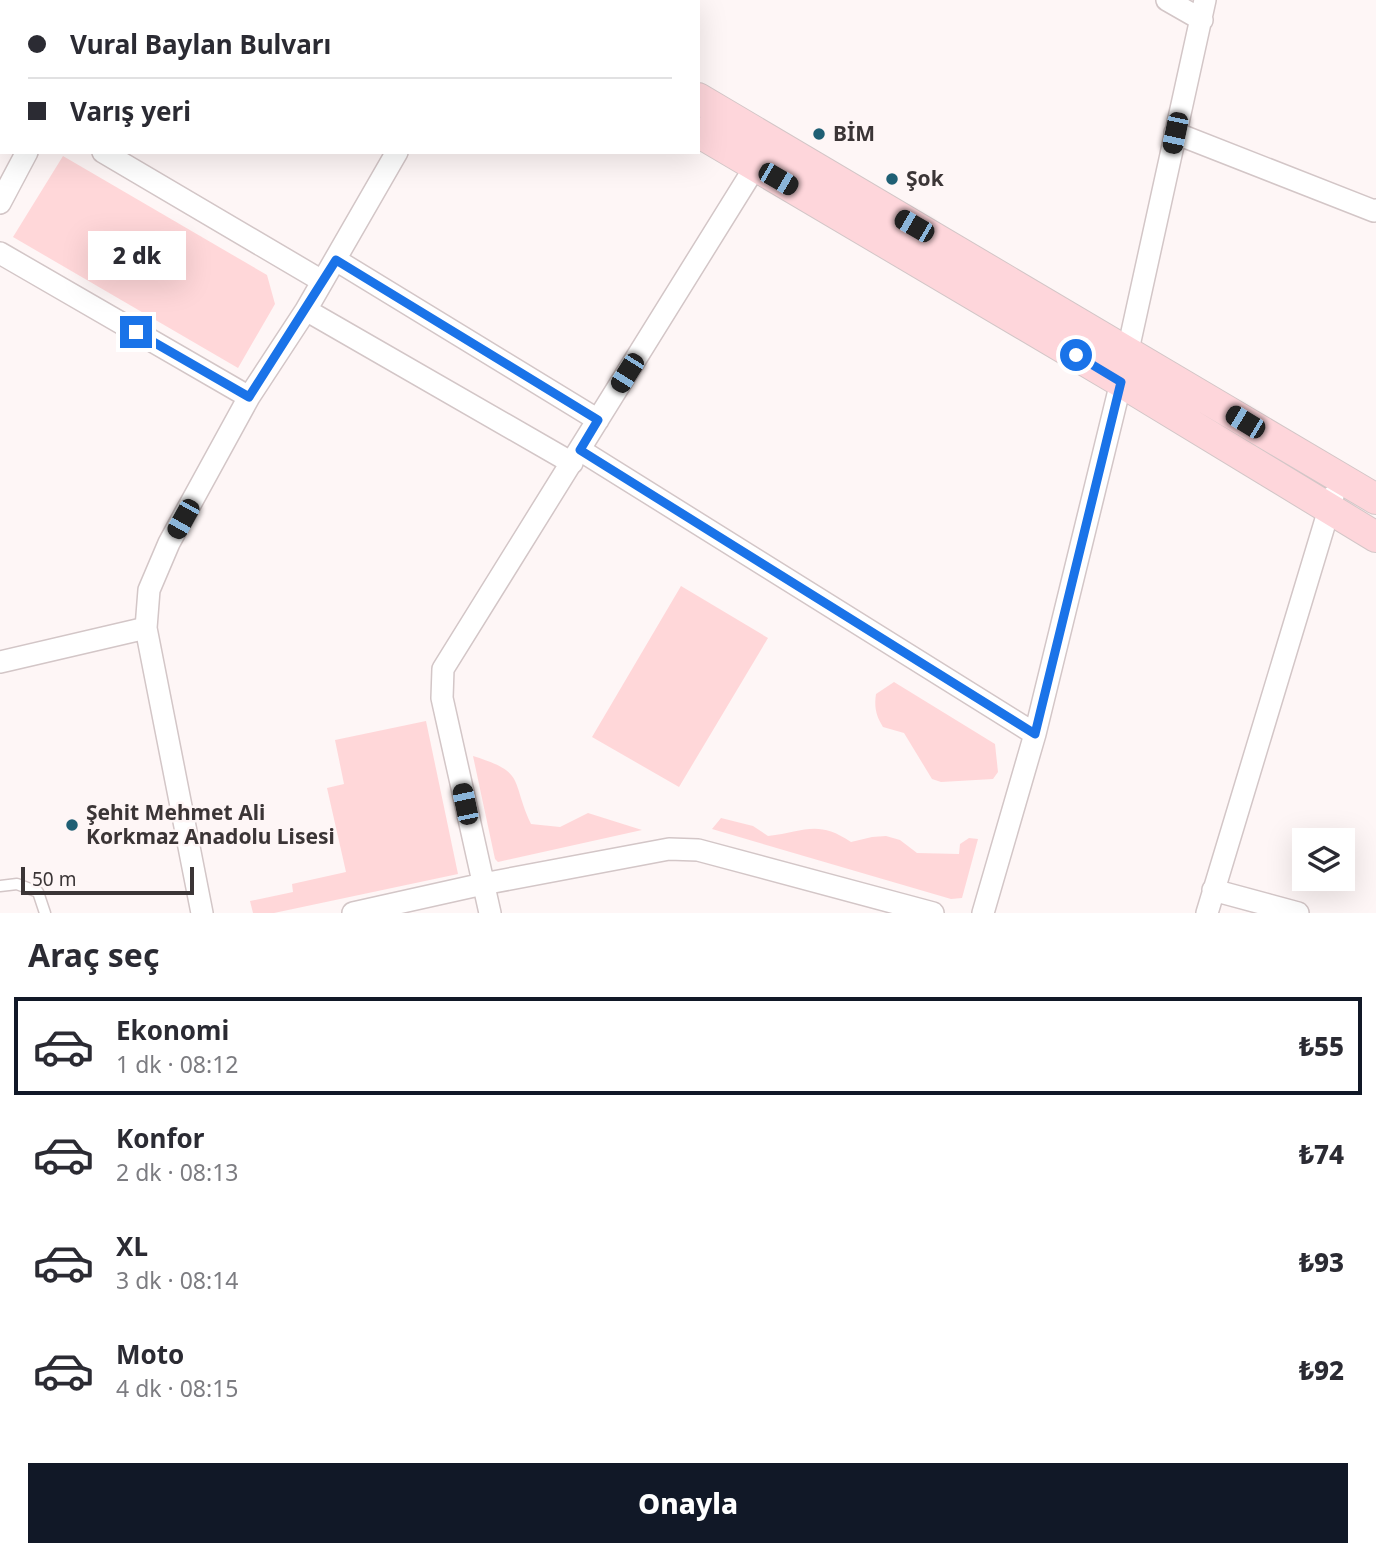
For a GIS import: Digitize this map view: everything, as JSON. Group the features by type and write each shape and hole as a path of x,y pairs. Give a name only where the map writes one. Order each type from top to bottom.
{"main road":[{"path":"700,99 1376,499"},
{"path":"700,133 1121,382 1328,510 1373,530"}],"street":[{"path":"983,913 1035,734 1121,382 1203,10 1167,0"},
{"path":"1175,133 1376,210"},
{"path":"490,913 442,698 443,669 771,141"},
{"path":"0,203 26,154"},
{"path":"106,154 322,281"},
{"path":"202,913 146,628 149,590 169,543 249,397 306,310 396,154"},
{"path":"0,253 249,397"},
{"path":"336,260 598,420"},
{"path":"306,310 576,457 1035,734"},
{"path":"1207,913 1339,477"},
{"path":"0,662 146,628"},
{"path":"353,913 483,884 669,849 698,850 933,913"},
{"path":"1213,890 1298,913"}],"lane":[{"path":"0,886 17,884 38,892 44,913"}],"shaded area":[{"path":"63,156 267,275 275,304 238,368 13,237"},
{"path":"681,586 768,638 679,787 592,737"},
{"path":"894,682 995,744 998,772 993,779 941,782 932,779 904,733 883,727 879,719 875,707 876,694"},
{"path":"426,721 458,874 274,913 253,913 250,901 293,892 292,884 346,872 327,788 344,784 335,740"},
{"path":"473,756 502,767 510,773 531,824 560,827 588,813 642,830 498,862 495,859"},
{"path":"721,818 753,826 768,836 819,829 851,842 886,836 900,840 917,853 959,854 960,844 969,838 978,839 962,898 951,899 712,829"}],"place":[{"name":"BİM","path":"819,134"},
{"name":"Şok","path":"892,179"},
{"name":"Şehit Mehmet Ali Korkmaz Anadolu Lisesi","path":"72,825"}],"route":[{"path":"136,332 249,397 336,260 598,420 580,450 1035,734 1121,382 1076,355"}]}
